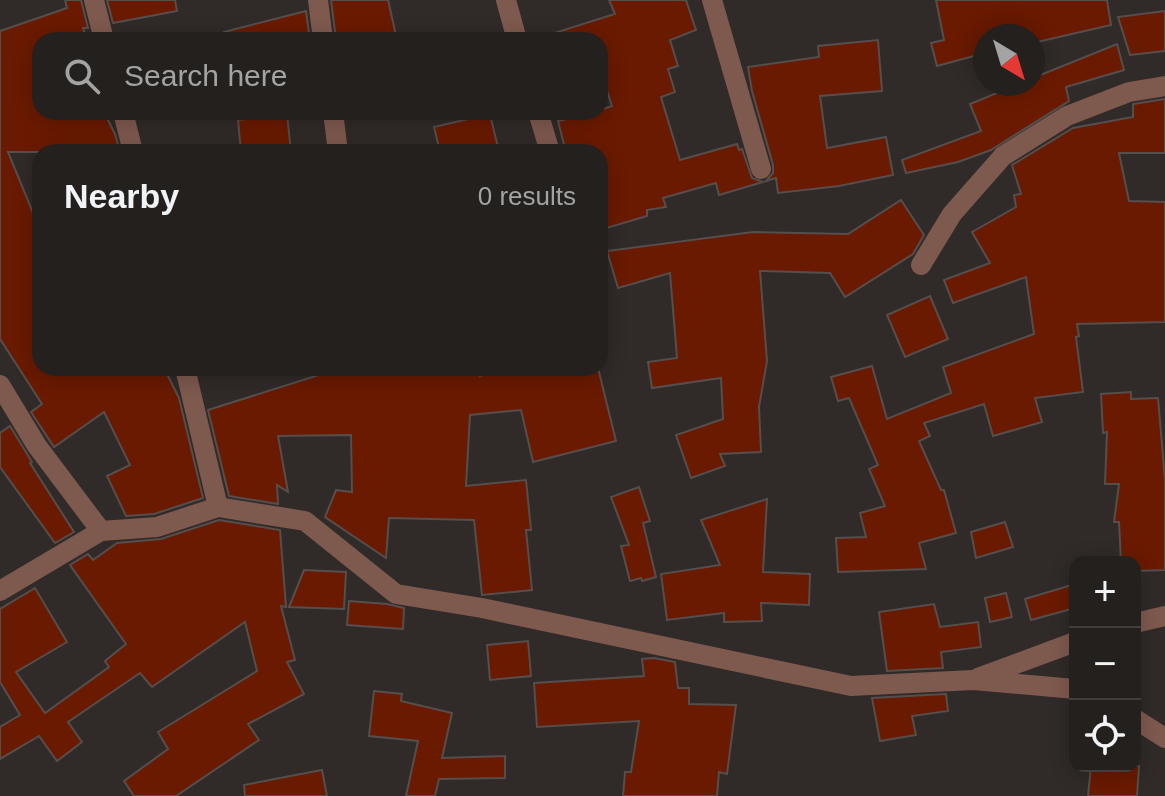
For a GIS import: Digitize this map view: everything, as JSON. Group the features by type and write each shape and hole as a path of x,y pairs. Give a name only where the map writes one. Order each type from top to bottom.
{"street":[{"path":"94,0 102,32"},
{"path":"318,0 322,32"},
{"path":"506,0 515,32"},
{"path":"712,0 761,169"},
{"path":"921,265 952,214 1003,156 1067,116 1129,92 1165,86"},
{"path":"125,120 131,144"},
{"path":"334,120 337,144"},
{"path":"540,120 548,144"},
{"path":"187,376 218,507"},
{"path":"0,385 37,446 101,531"},
{"path":"0,591 101,531 157,527 218,507 305,521 396,594 482,608 851,686 973,680 1069,688"},
{"path":"1141,622 1165,616"},
{"path":"973,680 1069,644"},
{"path":"1141,723 1165,738"}],"building":[{"path":"65,0 81,0 88,28 83,28 84,32 32,32 32,120 108,120 118,144 32,144 32,152 8,152 32,210 32,376 168,376 179,398 203,498 154,514 126,516 107,476 130,465 104,412 54,447 31,412 42,404 0,339 0,31 67,8"},
{"path":"107,0 175,0 177,11 113,23"},
{"path":"331,0 388,0 395,32 335,32"},
{"path":"609,0 686,0 696,30 670,40 678,66 668,69 675,92 661,97 680,160 737,144 739,150 742,149 752,178 763,182 719,195 716,183 663,198 666,207 647,210 647,216 608,228 608,144 564,144 558,121 608,120 608,107 612,106 608,94 608,32 558,32 615,14"},
{"path":"936,0 1107,0 1111,25 1045,40 1045,24 973,24 973,56 937,66 931,43 944,40"},
{"path":"306,11 309,32 224,32"},
{"path":"1165,11 1165,51 1130,55 1118,17"},
{"path":"878,40 882,91 820,96 827,148 886,137 893,175 839,186 778,193 776,178 766,181 773,173 773,165 748,67 819,57 818,46"},
{"path":"1117,44 1124,70 1066,87 1069,101 991,150 958,162 906,173 902,160 981,131 970,104 990,96 1045,96 1045,73"},
{"path":"1165,99 1165,153 1119,153 1129,201 1165,202 1165,322 1077,324 1083,392 1035,398 1042,422 993,436 984,404 924,423 930,436 919,441 941,490 944,490 956,533 919,543 926,569 838,572 836,538 866,537 860,513 885,506 869,469 878,465 849,398 838,401 831,377 872,366 887,419 951,393 943,367 1034,334 1026,277 953,303 944,280 990,263 972,232 1016,207 1014,195 1021,194 1012,165 1073,128 1133,117 1133,104"},
{"path":"238,120 288,120 290,144 240,144"},
{"path":"464,120 491,120 497,144 438,144 434,127"},
{"path":"901,200 924,235 913,254 845,297 830,273 760,271 767,361 759,407 761,452 720,454 725,466 691,478 676,435 723,419 721,378 652,388 648,362 677,358 670,273 618,288 608,251 753,232 848,234"},
{"path":"930,296 948,339 905,357 887,315"},
{"path":"316,376 600,376 616,441 533,462 521,410 470,415 466,486 526,480 531,530 526,530 532,590 482,595 474,520 389,518 386,558 325,517 336,490 352,492 351,435 278,436 288,492 277,485 278,504 229,496 208,410"},
{"path":"1131,392 1131,399 1158,398 1165,480 1165,570 1141,571 1141,556 1121,556 1119,522 1114,522 1119,484 1105,484 1107,432 1103,433 1101,394"},
{"path":"10,426 74,532 55,543 0,467 0,433"},
{"path":"639,487 650,521 643,523 656,577 630,581 621,546 629,545 611,497"},
{"path":"767,499 763,572 810,574 809,605 761,603 762,621 724,622 724,613 667,620 661,574 720,565 701,520"},
{"path":"219,520 280,530 286,607 281,606 295,660 287,662 304,694 248,724 259,740 176,796 134,796 124,781 168,749 158,732 257,671 245,622 152,687 140,673 68,722 82,742 57,761 39,736 0,759 0,727 20,715 0,682 0,609 35,588 67,642 16,672 45,713 109,667 105,661 126,644 70,565 88,554 93,560 117,543 161,539"},
{"path":"1005,522 1013,547 976,558 971,532"},
{"path":"304,570 346,572 344,609 289,607"},
{"path":"1069,586 1069,610 1031,620 1025,599"},
{"path":"1006,593 1012,617 990,622 985,598"},
{"path":"349,601 404,608 403,629 347,625"},
{"path":"934,604 940,627 978,622 981,647 941,652 943,668 887,671 879,612"},
{"path":"528,641 531,676 490,680 487,645"},
{"path":"642,659 675,662 678,688 689,688 689,704 736,705 727,774 719,772 717,796 623,796 625,772 631,772 639,721 537,727 534,683 644,676"},
{"path":"374,691 402,694 401,701 452,713 442,758 505,756 505,778 439,779 435,796 406,796 418,741 369,736"},
{"path":"946,694 948,711 912,716 916,735 880,741 872,698"},
{"path":"322,770 327,796 245,796 244,785"},
{"path":"1090,772 1139,772 1137,796 1088,796"}]}
